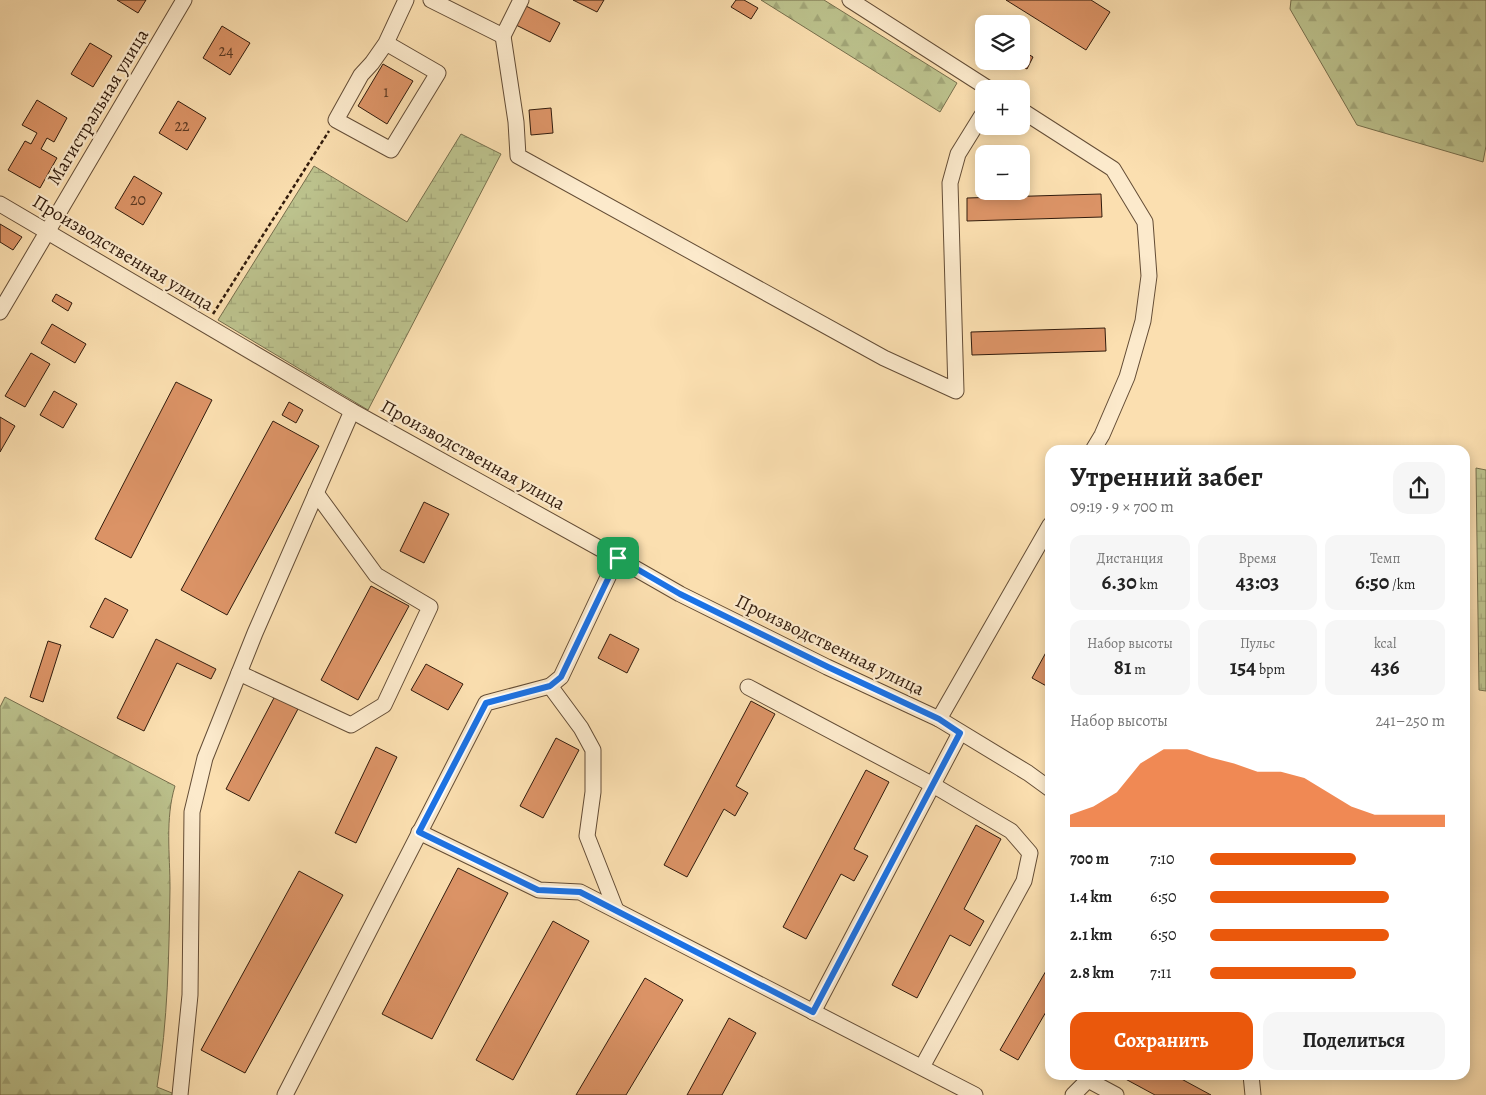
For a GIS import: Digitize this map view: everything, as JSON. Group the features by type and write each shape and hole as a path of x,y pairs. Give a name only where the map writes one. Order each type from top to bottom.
{"street":[{"name":"Магистральная улица","path":"0,312 184,0"},
{"path":"386,44 438,72 391,150 336,120 361,75 386,44 406,0"},
{"path":"431,0 503,36"},
{"path":"521,0 503,36 516,122 518,156 884,358 956,390 950,183 958,154 975,127"},
{"path":"850,0 975,80"},
{"path":"1030,116 1113,169 1146,222 1149,276 1143,321 1127,377 1096,445"},
{"name":"Производственная улица","path":"0,204 352,411 680,594 939,719 1045,785"},
{"path":"180,1095 190,995 192,812 205,758 239,673 352,411"},
{"path":"239,673 351,725 384,705 430,607 376,575 316,493"},
{"path":"939,719 1045,534"},
{"path":"285,1095 486,703 550,686 561,677 618,558"},
{"path":"550,686 581,728 593,750 592,792 587,836 616,910"},
{"path":"748,687 932,785 1011,831 1030,853 1024,881 922,1068"},
{"path":"813,1012 960,733"},
{"path":"419,832 538,890 580,892 975,1095"},
{"path":"1073,1095 1088,1080 1116,1095"},
{"path":"1252,1080 1253,1095"}],"path":[{"path":"206,326 336,120"}],"green space":[{"path":"761,0 824,0 957,83 940,112"},
{"path":"1291,0 1486,0 1486,146 1483,162 1357,125 1290,9"},
{"path":"461,134 501,154 368,410 218,320 314,166 407,222"},
{"path":"1476,468 1486,470 1486,691 1479,690"},
{"path":"5,697 175,786 169,824 170,888 167,988 164,1037 157,1087 177,1095 0,1095 0,707"}],"building":[{"path":"117,0 146,0 138,13"},
{"path":"573,0 604,0 597,12"},
{"path":"736,0 744,0 758,8 751,19 731,7"},
{"path":"1006,0 1091,0 1110,12 1086,50"},
{"path":"522,4 560,23 550,42 512,23"},
{"path":"222,26 250,43 230,75 203,58"},
{"path":"90,43 112,56 93,87 71,74"},
{"path":"383,64 413,81 387,124 358,106"},
{"path":"37,100 67,118 54,142 47,138 41,149 57,158 40,188 8,170 25,141 31,144 37,133 22,125"},
{"path":"178,101 206,118 187,150 159,133"},
{"path":"551,108 553,133 531,135 529,110"},
{"path":"134,176 162,193 143,225 115,208"},
{"path":"1101,194 1102,217 967,221 967,198 975,198 975,200 1030,200 1030,196"},
{"path":"0,224 22,237 13,250 0,242"},
{"path":"56,294 72,303 68,311 52,301"},
{"path":"52,324 86,344 75,363 41,343"},
{"path":"1105,328 1106,351 972,355 971,332"},
{"path":"31,353 50,364 25,407 5,396"},
{"path":"176,382 212,400 131,558 95,539"},
{"path":"54,391 77,404 63,428 40,415"},
{"path":"289,402 303,410 296,423 282,415"},
{"path":"0,417 15,426 0,452"},
{"path":"273,421 319,446 227,615 181,590"},
{"path":"424,502 449,514 424,563 400,551"},
{"path":"371,586 409,606 358,700 321,680"},
{"path":"105,598 128,610 113,638 90,627"},
{"path":"610,634 639,649 627,673 598,658"},
{"path":"156,639 216,669 211,679 177,663 144,731 117,718"},
{"path":"48,641 61,645 43,702 30,697"},
{"path":"1045,654 1045,685 1032,678"},
{"path":"426,664 463,684 448,710 411,690"},
{"path":"275,696 298,709 249,801 226,789"},
{"path":"751,701 775,714 736,786 748,793 735,816 724,809 687,877 664,865"},
{"path":"556,738 579,750 543,818 520,806"},
{"path":"376,747 397,757 356,843 335,833"},
{"path":"866,770 889,782 854,849 868,856 854,881 841,874 806,939 783,927"},
{"path":"976,825 1001,839 964,909 984,921 970,946 950,935 917,998 892,985"},
{"path":"458,868 508,893 432,1039 382,1014"},
{"path":"299,871 343,895 245,1073 201,1050"},
{"path":"553,921 589,941 513,1080 476,1060"},
{"path":"1045,973 1045,1014 1018,1060 1000,1050"},
{"path":"645,978 683,1000 626,1095 576,1095"},
{"path":"729,1018 756,1033 722,1095 687,1095"},
{"path":"1127,1080 1183,1080 1211,1095 1155,1095"}],"route":[{"path":"618,558 680,594 939,719 960,733 813,1012 580,892 538,890 419,832 486,703 550,686 561,677 618,558"}]}
